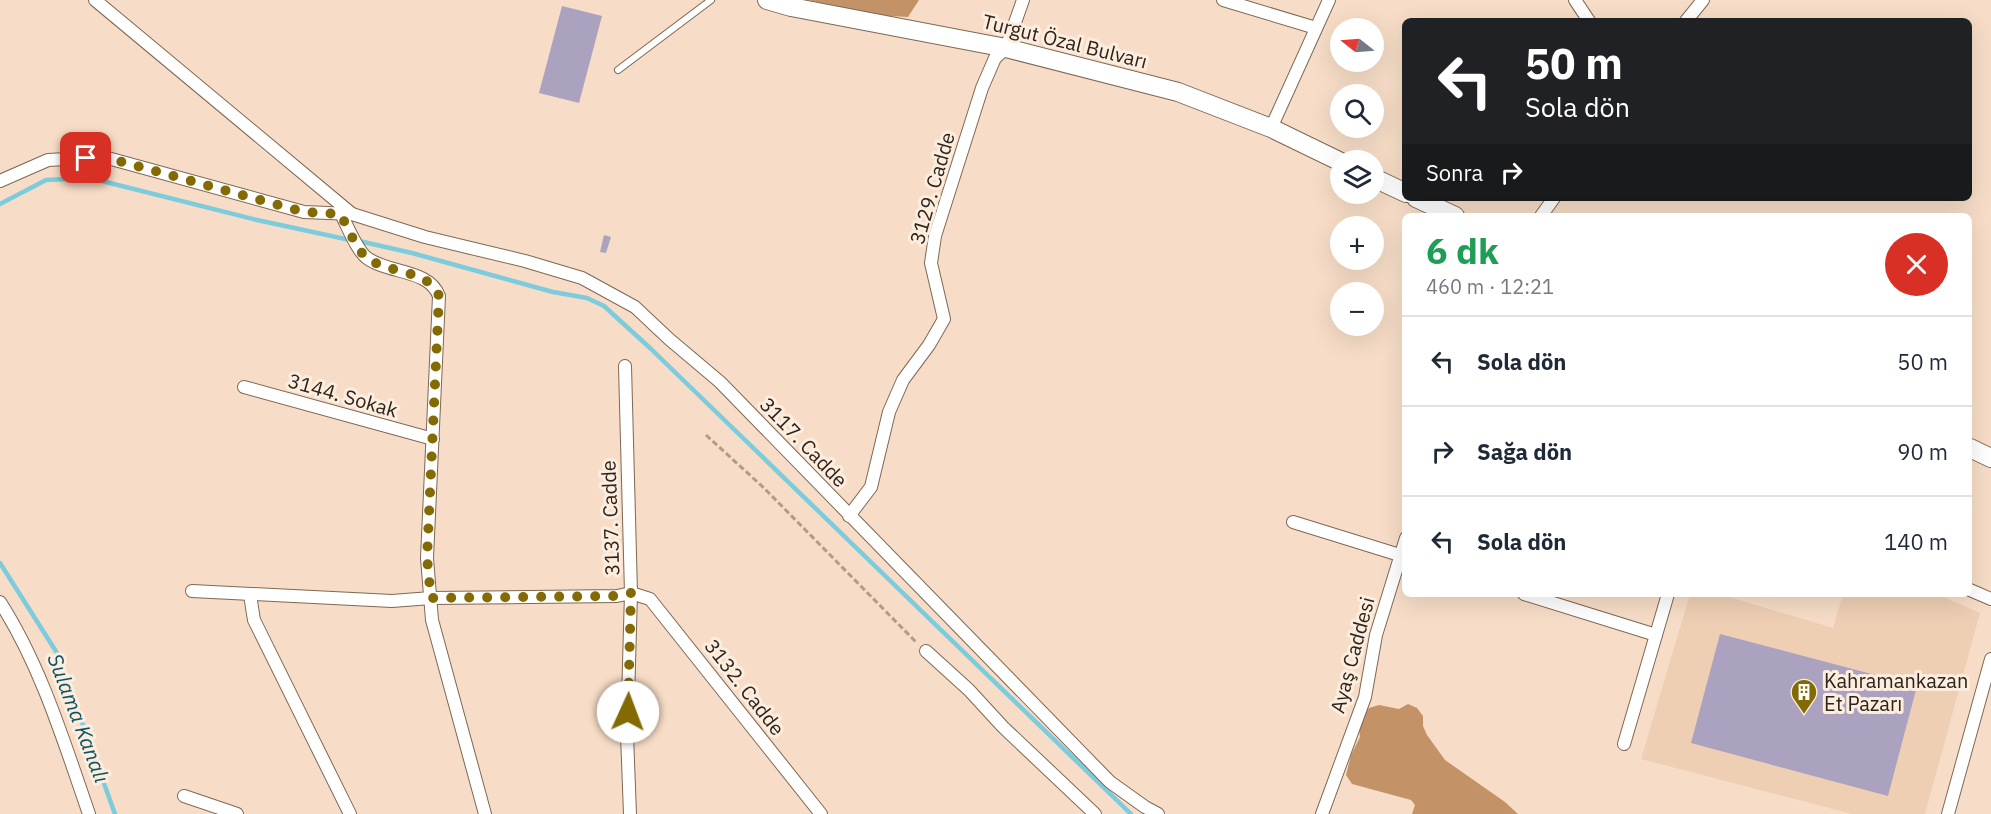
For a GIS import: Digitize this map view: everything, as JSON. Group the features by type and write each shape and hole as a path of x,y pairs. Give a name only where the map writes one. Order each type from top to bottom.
{"street":[{"path":"95,0 346,214 364,256 385,266 423,278 436,287 439,296 427,558 432,620 484,814"},
{"name":"Turgut Özal Bulvarı","path":"767,0 790,8 1006,48 1178,92 1271,128 1330,157"},
{"name":"3129. Cadde","path":"849,516 871,487 889,412 903,380 929,345 944,319 931,264 935,236 982,88 995,58 1006,48 1023,0"},
{"path":"1223,0 1316,28"},
{"path":"1271,128 1329,0"},
{"path":"1575,0 1587,18"},
{"path":"1688,18 1703,0"},
{"path":"0,181 48,160 104,157 304,212 346,214"},
{"path":"1384,183 1402,191"},
{"path":"1422,201 1448,213"},
{"name":"3117. Cadde","path":"346,214 582,278 635,306 669,339 720,382 1110,782 1158,814"},
{"name":"3137. Cadde","path":"625,366 631,593 627,735 630,814"},
{"name":"3144. Sokak","path":"244,387 433,439"},
{"path":"1972,449 1991,458"},
{"path":"1293,522 1402,556"},
{"name":"Ayaş Caddesi","path":"1322,814 1365,697 1376,635 1402,559"},
{"path":"192,591 392,601 431,598 617,596 631,593"},
{"path":"1972,591 1991,599"},
{"name":"3132. Cadde","path":"631,593 650,599 821,814"},
{"path":"250,595 254,620 350,814"},
{"path":"1534,597 1656,635"},
{"path":"1624,744 1667,597"},
{"path":"0,602 16,626 55,716 89,814"},
{"path":"926,651 1095,814"},
{"path":"1948,814 1991,659"},
{"path":"184,796 237,814"}],"lane":[{"path":"618,70 711,0"}],"path":[{"path":"706,435 764,488 926,651"}],"shaded area":[{"path":"808,0 919,0 908,17 874,15"},
{"path":"1689,597 1729,597 1833,628 1842,597 1944,597 1980,613 1925,814 1852,814 1641,759"},
{"path":"1408,704 1417,708 1423,716 1423,726 1427,735 1445,760 1505,802 1518,814 1412,814 1415,805 1411,800 1352,784 1346,775 1351,755 1360,737 1359,727 1362,716 1369,708 1379,705 1399,709"}],"building":[{"path":"562,6 602,16 579,103 539,93"},
{"path":"604,235 611,237 606,253 600,252"},
{"name":"Kahramankazan Et Pazarı","path":"1720,634 1917,686 1888,796 1691,743"}],"waterway":[{"name":"Sulama Kanalı","path":"0,204 46,180 90,178 257,220 350,240"},
{"path":"359,241 412,253 553,292 587,298 604,306 1131,814"},
{"name":"Sulama Kanalı","path":"0,563 57,653 115,814"}],"place":[{"name":"Kahramankazan Et Pazarı","path":"1804,715"}],"route":[{"path":"86,158 104,157 304,212 340,214 364,256 371,261 423,278 436,287 439,296 438,347 427,558 431,598 617,596 631,593 628,712"}]}
